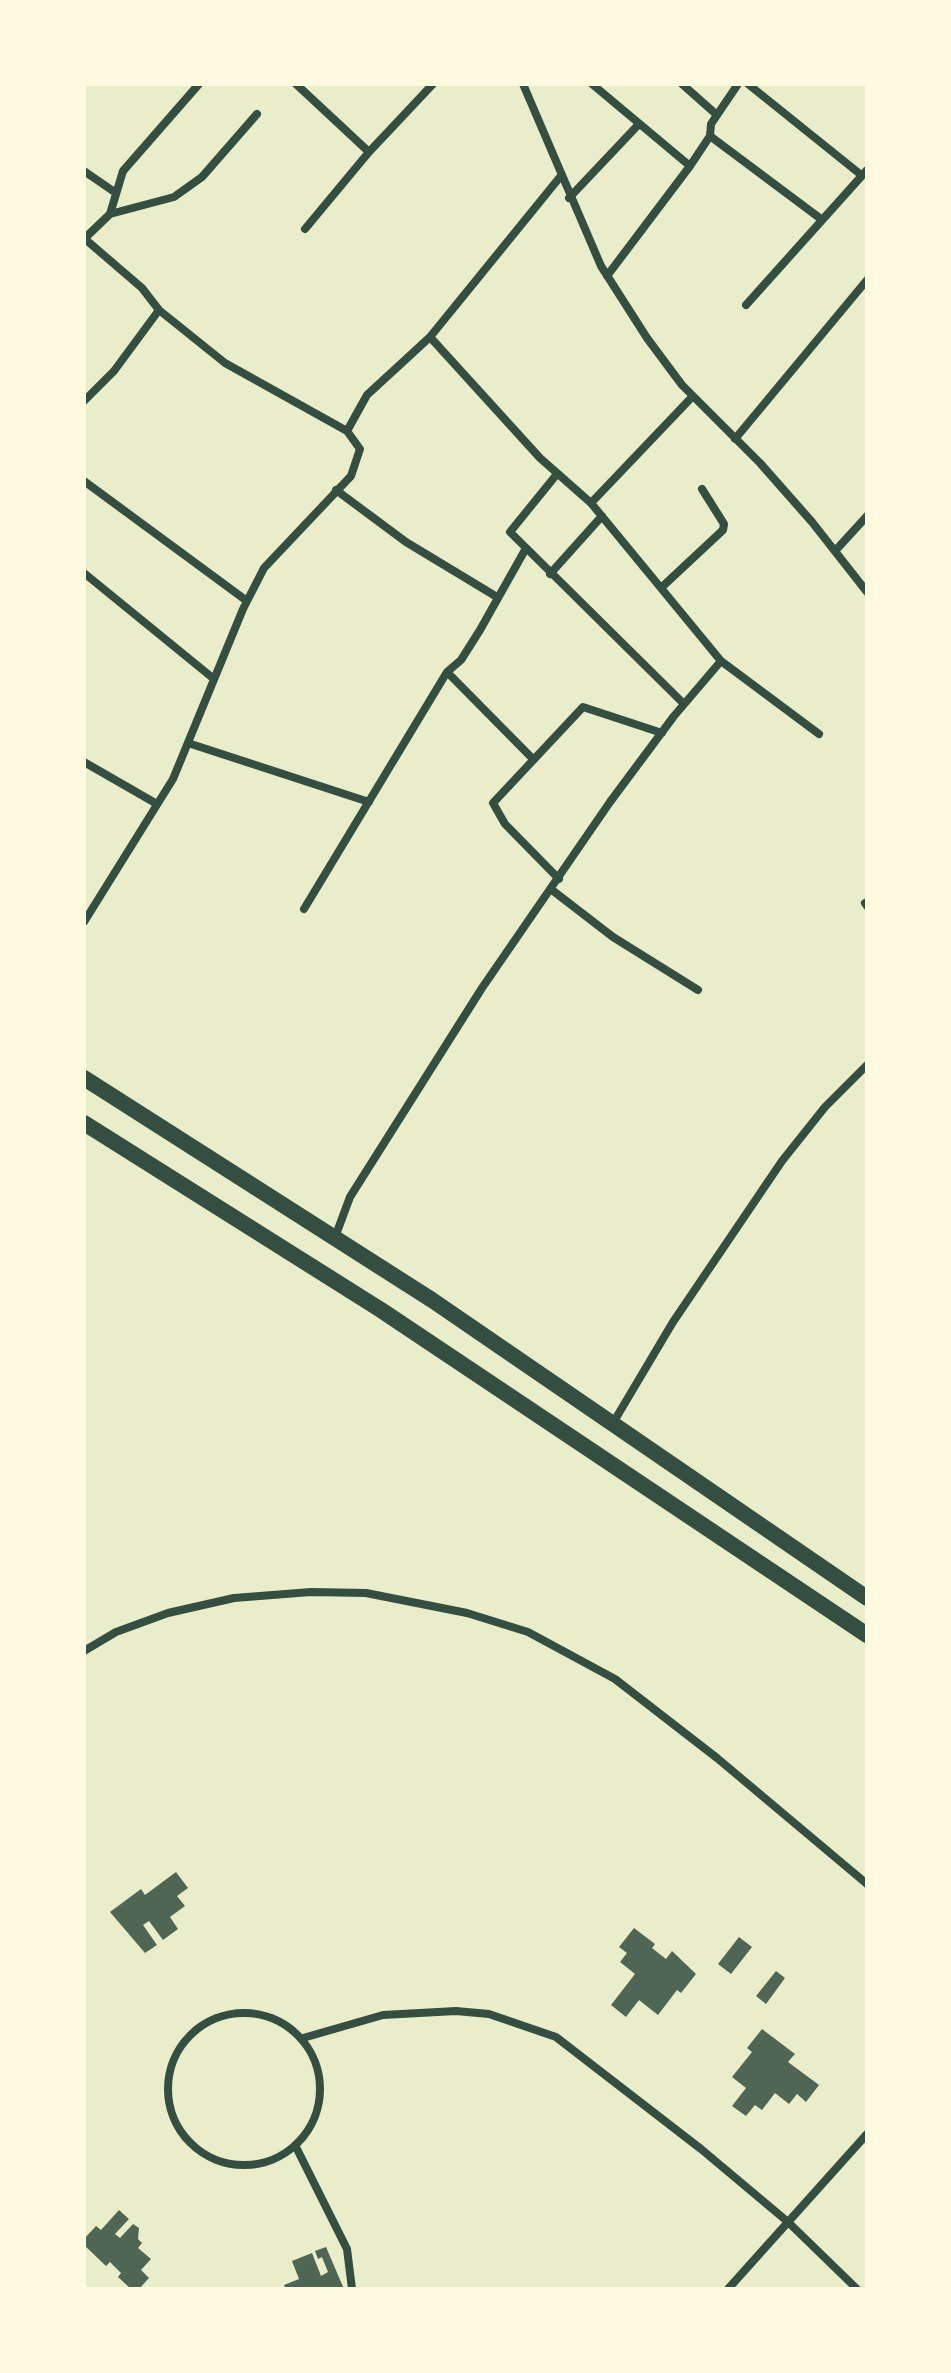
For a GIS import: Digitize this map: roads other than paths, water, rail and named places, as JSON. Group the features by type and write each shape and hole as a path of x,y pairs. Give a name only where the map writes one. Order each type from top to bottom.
{"main road":[{"path":"84,1078 432,1300 867,1598"},
{"path":"84,1123 381,1310 867,1635"}],"street":[{"path":"110,214 123,171 199,84"},
{"path":"296,84 369,152"},
{"path":"523,84 569,198 607,276 647,338 693,396 835,551 867,592"},
{"path":"592,84 690,166"},
{"path":"682,84 717,115"},
{"path":"607,276 690,166 710,136 717,115 738,84"},
{"path":"746,305 863,172 748,84"},
{"path":"305,229 425,86"},
{"path":"84,922 157,804 188,743 247,601 264,568 351,476 358,459 360,449 347,431 225,363 159,310 142,288 84,239 110,214 174,197 202,177 257,114"},
{"path":"569,198 639,124"},
{"path":"710,136 821,219"},
{"path":"84,171 116,193"},
{"path":"347,431 367,395 430,337 560,177"},
{"path":"735,439 867,280"},
{"path":"84,401 114,371 159,310"},
{"path":"430,337 557,474 591,503 721,661 819,734"},
{"path":"591,503 693,396"},
{"path":"557,474 510,528 525,550 684,704"},
{"path":"84,481 247,601"},
{"path":"662,587 723,530 724,524 702,489"},
{"path":"336,490 406,542 497,597"},
{"path":"550,574 602,516"},
{"path":"835,551 867,516"},
{"path":"304,909 447,672 461,660 525,550"},
{"path":"84,573 214,679"},
{"path":"334,1240 350,1197 482,988 662,733 721,661"},
{"path":"447,672 532,758"},
{"path":"559,879 505,824 493,803 583,707 662,733"},
{"path":"188,743 369,802"},
{"path":"84,762 157,804"},
{"path":"552,890 613,937 698,990"},
{"path":"613,1424 673,1322 782,1161 825,1107 867,1065"},
{"path":"84,1651 116,1632 168,1613 234,1598 311,1592 366,1593 467,1613 528,1632 615,1679 705,1748 867,1884"},
{"path":"303,2038 383,2015 420,2012 489,2014 526,2024 556,2037 592,2061 788,2222 857,2289"},
{"path":"256,2014 280,2022 303,2038 320,2082 319,2105 311,2128 296,2147 274,2160 249,2166 224,2163 201,2152 182,2134 171,2111 168,2086 173,2060 187,2039 207,2023 219,2018 256,2014"},
{"path":"728,2289 867,2134"},
{"path":"296,2147 347,2249 352,2289"}]}
